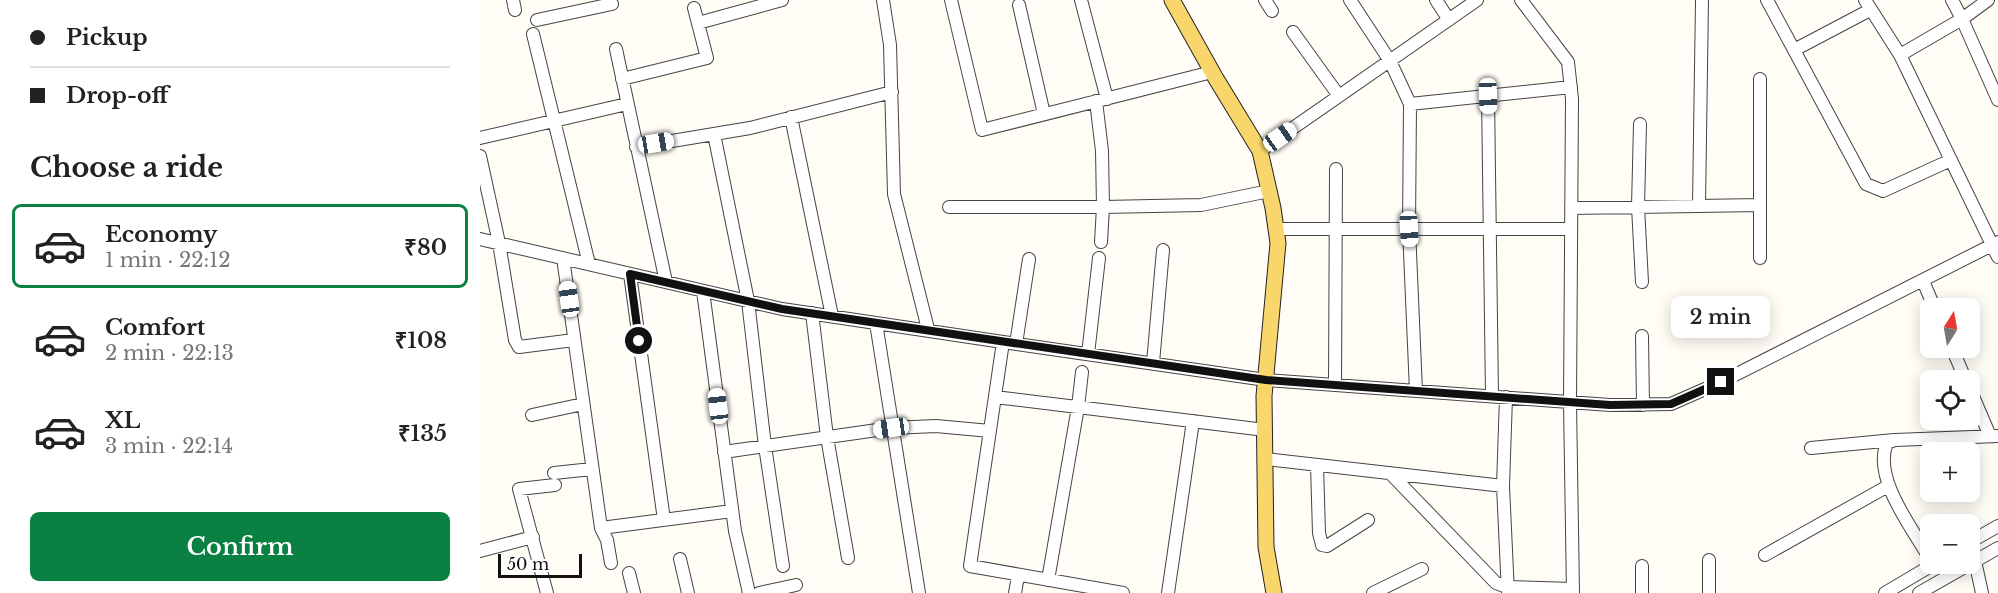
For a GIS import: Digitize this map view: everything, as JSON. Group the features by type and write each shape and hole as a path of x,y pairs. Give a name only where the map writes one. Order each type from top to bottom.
{"main road":[{"path":"1172,0 1212,72 1260,150 1276,229 1278,243 1266,380 1265,430 1266,547 1274,593"}],"street":[{"path":"698,23 782,0"},
{"path":"883,0 890,45 894,194 928,329"},
{"path":"951,0 982,130 1212,72"},
{"path":"1081,0 1102,100 1101,242"},
{"path":"1265,0 1272,11"},
{"path":"1350,0 1390,61 1410,105 1409,229 1416,391"},
{"path":"1436,0 1449,20"},
{"path":"1260,150 1478,0"},
{"path":"1390,473 1496,583 1507,590 1573,591 1570,402 1571,87 1568,62 1521,0"},
{"path":"1699,205 1702,0"},
{"path":"1767,0 1866,184 1883,191 1951,160"},
{"path":"1952,0 1998,100"},
{"path":"1900,55 1962,19 1988,0"},
{"path":"1019,5 1044,114"},
{"path":"1794,50 1868,5 1900,55 1951,160 1995,243 1998,257"},
{"path":"537,20 612,6"},
{"path":"622,79 707,58 694,8"},
{"path":"1293,32 1339,96"},
{"path":"533,34 589,264"},
{"path":"615,49 666,282"},
{"path":"1760,79 1760,258"},
{"path":"1410,105 1571,87"},
{"path":"636,147 714,134 892,92"},
{"path":"1488,96 1492,229 1492,396"},
{"path":"480,138 627,104"},
{"path":"791,117 832,316"},
{"path":"1640,124 1638,207 1642,282"},
{"path":"714,134 748,301 765,446 783,566"},
{"path":"480,156 499,243 515,340 519,347 574,340"},
{"path":"1335,169 1335,385"},
{"path":"949,207 1201,205 1269,191"},
{"path":"1571,208 1760,205"},
{"path":"1276,229 1571,229"},
{"path":"480,239 703,291 812,313 1266,380 1570,402 1643,405 1671,404 1721,382 1995,243"},
{"path":"1152,363 1163,250"},
{"path":"563,258 601,528 607,540 611,563"},
{"path":"1089,354 1099,258"},
{"path":"1016,344 1029,259"},
{"path":"630,274 664,520"},
{"path":"1923,281 1930,298"},
{"path":"703,291 732,512 749,593"},
{"path":"812,313 827,437 848,558"},
{"path":"876,323 919,593"},
{"path":"1642,336 1643,405"},
{"path":"1003,342 970,566 1123,593"},
{"path":"1048,580 1082,372"},
{"path":"995,397 1265,430"},
{"path":"1506,397 1503,486 1507,590"},
{"path":"532,415 583,404"},
{"path":"1811,448 1895,440 1994,436 1980,409"},
{"path":"1168,593 1193,421"},
{"path":"724,452 891,428 936,426 990,431"},
{"path":"1895,440 1887,443 1883,452 1888,486 1920,542"},
{"path":"1266,459 1503,486"},
{"path":"1317,465 1319,534 1322,544 1327,546 1368,520"},
{"path":"547,593 519,489 592,469"},
{"path":"1766,555 1888,486"},
{"path":"601,528 732,512"},
{"path":"1980,536 1998,526"},
{"path":"480,551 533,537"},
{"path":"1980,558 1998,548"},
{"path":"680,559 688,593"},
{"path":"1709,560 1709,593"},
{"path":"1642,566 1642,593"},
{"path":"1373,593 1422,568"},
{"path":"1885,593 1920,572"},
{"path":"629,573 634,593"},
{"path":"1919,593 1952,574"},
{"path":"1978,574 1982,593"},
{"path":"1015,593 1018,576"},
{"path":"759,593 796,585"}],"route":[{"path":"639,341 630,274 782,309 1266,380 1610,405 1671,404 1721,382"}]}
